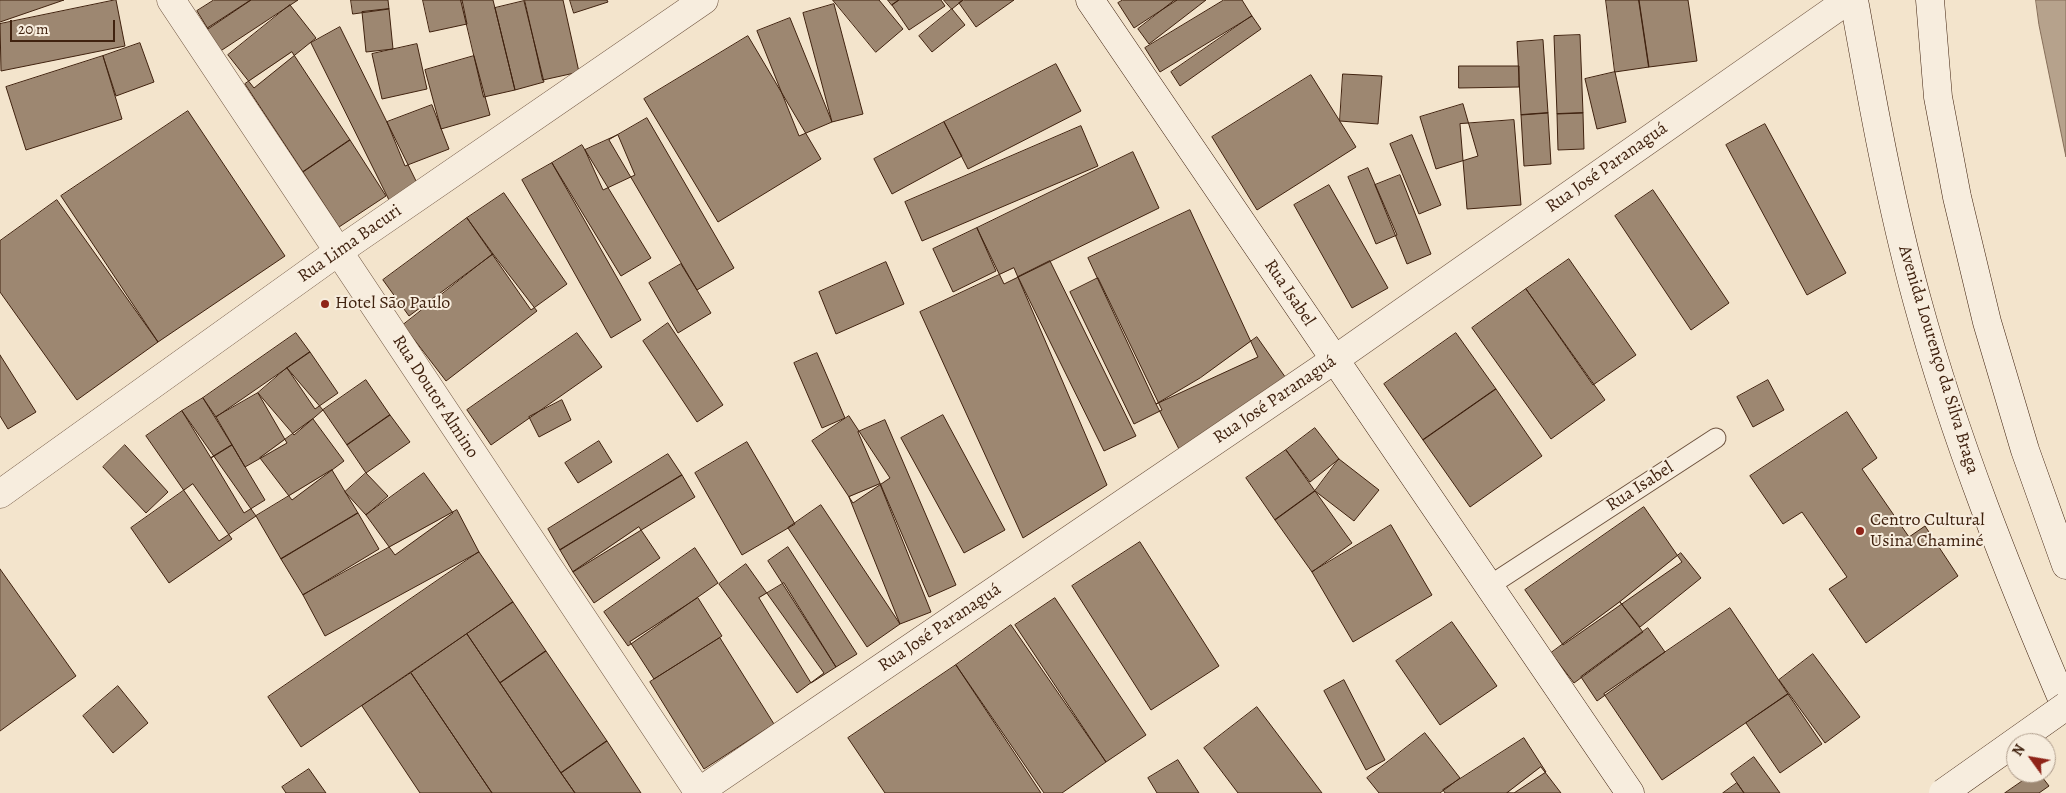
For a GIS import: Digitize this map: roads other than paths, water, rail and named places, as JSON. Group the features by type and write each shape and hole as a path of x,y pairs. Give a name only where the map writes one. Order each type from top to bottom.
{"street":[{"name":"Rua Doutor Almino","path":"171,0 698,793"},
{"name":"Rua Lima Bacuri","path":"0,494 339,251 704,0"},
{"name":"Rua Isabel","path":"1090,0 1630,793"},
{"name":"Rua José Paranaguá","path":"698,793 1334,360 1848,0"},
{"name":"Avenida Lourenço da Silva Braga","path":"1854,0 1870,94 1919,308 1977,489 2011,577 2066,707"},
{"path":"1930,0 1938,97 1966,236 1987,322 2024,450 2066,565"},
{"path":"1943,793 2066,707"}],"lane":[{"name":"Rua Isabel","path":"1489,586 1716,438"}],"place":[{"name":"Hotel São Paulo","path":"325,304"},
{"name":"Centro Cultural Usina Chaminé","path":"1860,531"}]}
